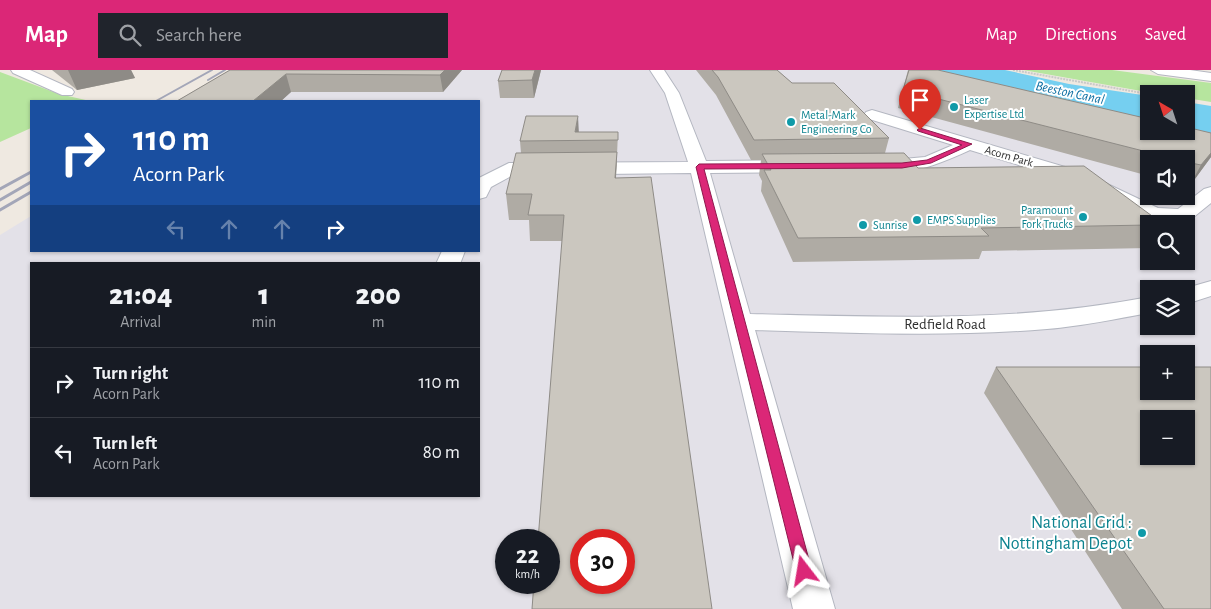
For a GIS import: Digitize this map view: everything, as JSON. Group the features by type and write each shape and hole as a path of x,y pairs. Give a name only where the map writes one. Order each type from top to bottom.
{"street":[{"path":"18,70 67,92"},
{"path":"657,70 672,93 699,167 814,609"},
{"path":"1158,70 1211,77"},
{"name":"Acorn Park","path":"872,115 1075,176 1154,214 1184,216 1211,193"},
{"name":"Acorn Park","path":"864,166 902,166 929,162 969,144"},
{"path":"480,191 483,184 509,169 815,166"},
{"name":"Redfield Road","path":"740,322 991,324 1061,320 1140,307"}],"path":[{"path":"1013,70 1140,92"}],"shaded area":[{"path":"263,70 913,70 1140,129 1140,140 1195,140 1195,135 1211,136 1211,609 0,609 0,235 30,217 30,252 480,252 480,100 216,100"}],"green space":[{"path":"1023,70 1112,70 1211,83 1211,102 1195,99 1195,85 1140,85 1140,91"},
{"path":"0,72 59,94 86,100 30,100 30,128 0,142"}],"water":[{"name":"Beeston Canal","path":"913,70 1005,70 1069,84 1140,95 1140,123"},
{"path":"1195,103 1211,106 1211,136 1195,133"}],"building":[{"path":"230,70 445,70 440,75 286,74 254,100 179,100"},
{"path":"502,70 535,70 532,80 498,81"},
{"path":"712,70 777,70 792,83 834,83 889,138 754,140 718,77"},
{"path":"909,70 938,70 1140,117 1140,140 1195,140 1195,129 1211,133 1211,153 1201,165 1195,164 1195,150 1140,150 903,90"},
{"path":"526,116 578,116 575,132 618,132 618,140 520,141"},
{"path":"617,152 615,178 651,177 712,609 532,609 533,594 560,594 560,529 539,529 564,215 528,215 532,194 506,194 516,153"},
{"path":"904,153 918,168 1084,166 1151,215 1140,215 1140,225 981,228 989,236 798,238 764,170 771,170 762,154"},
{"name":"National Grid : Nottingham Depot","path":"996,367 1140,367 1140,400 1195,400 1195,367 1211,367 1211,609 1164,609"}],"railway":[{"path":"158,100 212,70"},
{"path":"208,80 225,70"},
{"path":"0,189 30,173"},
{"path":"0,200 30,183"},
{"path":"0,210 30,193"}],"place":[{"name":"Laser Expertise Ltd","path":"954,107"},
{"name":"Metal-Mark Engineering Co","path":"791,122"},
{"name":"Paramount Fork Trucks","path":"1083,217"},
{"name":"EMPS Supplies","path":"917,220"},
{"name":"Sunrise","path":"863,225"},
{"name":"National Grid : Nottingham Depot","path":"1142,533"}],"route":[{"path":"804,571 699,167 902,166 929,162 969,144 920,130"}]}
